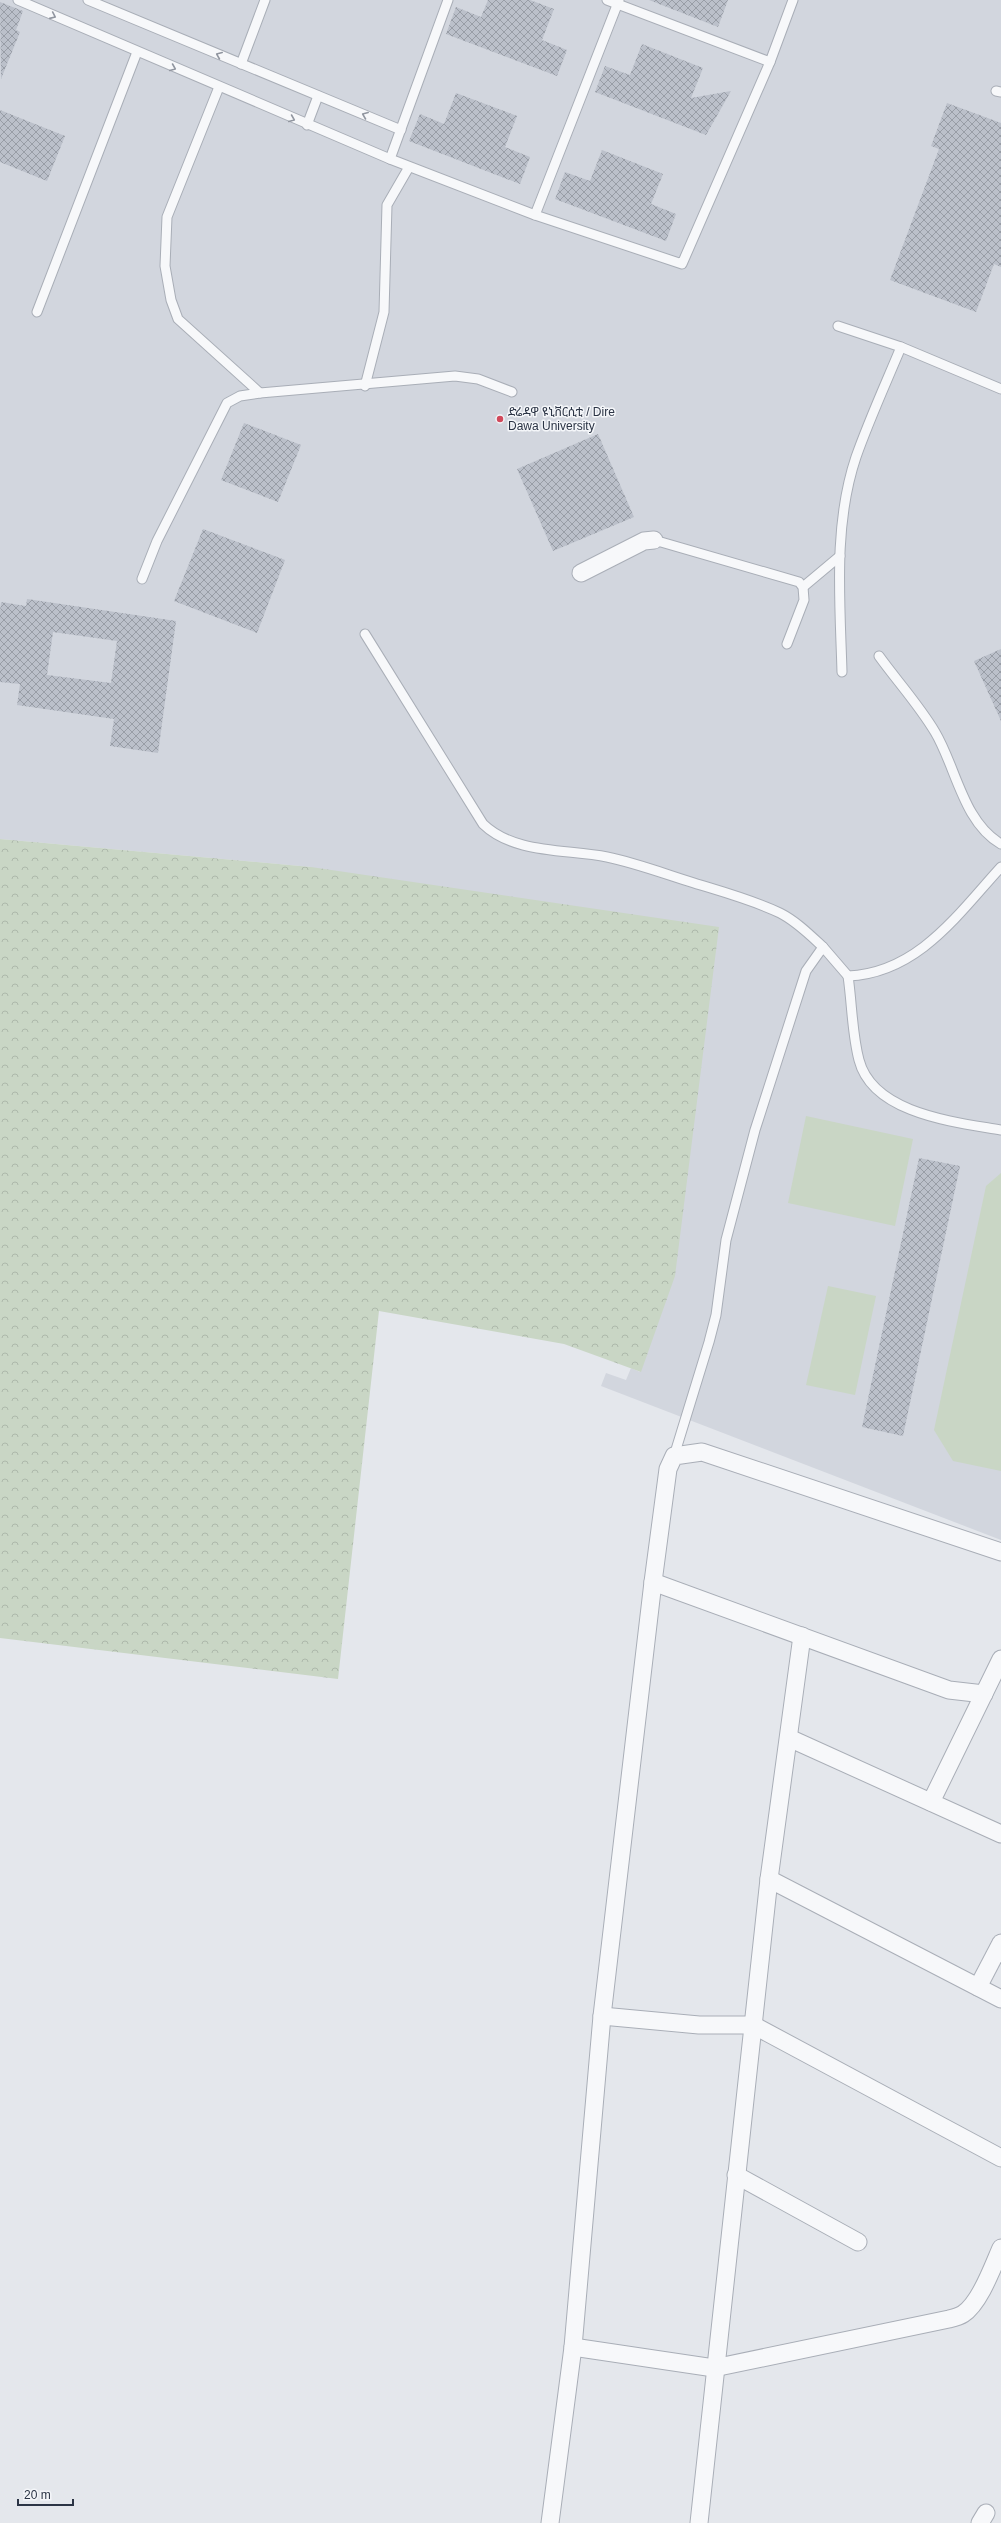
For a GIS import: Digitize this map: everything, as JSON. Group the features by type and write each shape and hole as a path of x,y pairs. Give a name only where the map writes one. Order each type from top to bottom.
{"street":[{"path":"581,573 644,541 654,540"},
{"path":"550,2523 573,2347 602,2016 652,1582 668,1469 674,1456 702,1452 1001,1552"},
{"path":"652,1582 949,1690 984,1694"},
{"path":"699,2523 714,2368 769,1879 802,1636"},
{"path":"931,1802 1001,1659"},
{"path":"789,1738 1001,1834"},
{"path":"769,1879 1001,1999"},
{"path":"978,1987 1001,1943"},
{"path":"602,2016 699,2025 753,2025 1001,2158"},
{"path":"736,2175 858,2242"},
{"path":"573,2347 714,2368 948,2319 963,2314 989,2276 1001,2248"}],"lane":[{"path":"18,0 219,88 410,167 535,215 682,264 770,62 793,0"},
{"path":"88,0 401,130"},
{"path":"241,64 265,0"},
{"path":"390,159 448,0"},
{"path":"607,0 618,2 770,62"},
{"path":"535,215 618,2"},
{"path":"37,312 137,52"},
{"path":"219,88 167,217 165,266 171,300 178,319 260,393"},
{"path":"307,125 318,96"},
{"path":"365,386 384,312 387,205 410,167"},
{"path":"838,326 901,347 1001,389"},
{"path":"842,672 841,535 856,458 901,347"},
{"path":"142,579 157,540 227,403 240,396 260,393 365,386 455,376 478,379 512,392"},
{"path":"654,540 790,578 804,587"},
{"path":"787,644 804,600 804,587 840,556"},
{"path":"365,634 483,824 492,833 543,849 605,857 632,863 728,893 781,914 807,932 823,947 848,976 859,1061 873,1087 902,1108 963,1124 1001,1130"},
{"path":"879,656 934,732 976,818 989,835 1001,844"},
{"path":"848,976 869,975 915,955 931,942 1001,867"},
{"path":"674,1456 716,1315 726,1240 755,1130 806,971 823,947"}],"shaded area":[{"name":"ድሬዳዋ ዩኒቨርሲቲ / Dire Dawa University","path":"0,0 1001,0 1001,1540 601,1386 606,1373 626,1380 631,1368 640,1372 311,867 0,839"}],"green space":[{"path":"0,839 311,867 719,927 675,1276 641,1372 564,1344 379,1311 338,1679 0,1638"},
{"path":"806,1116 913,1139 895,1226 788,1203"},
{"path":"1001,1173 1001,1471 953,1461 934,1430 986,1186"},
{"path":"828,1286 876,1296 855,1395 806,1385"}],"building":[{"path":"488,0 530,0 554,9 542,40 567,50 557,76 446,34 456,7 481,17"},
{"path":"649,0 728,0 718,27"},
{"path":"0,2 23,11 16,30 20,32 1,79"},
{"path":"642,44 703,68 691,98 731,91 706,135 595,92 605,66 630,75"},
{"path":"456,93 517,116 505,147 530,157 520,184 409,141 420,114 444,124"},
{"path":"947,103 1001,123 1001,267 994,264 976,312 890,280 939,149 931,146"},
{"path":"0,110 65,136 47,181 0,162"},
{"path":"602,150 663,174 651,204 676,214 666,241 555,199 565,172 590,181"},
{"path":"244,423 301,445 278,502 221,480"},
{"path":"598,434 634,517 553,551 517,469"},
{"path":"203,529 285,560 257,633 174,601"},
{"path":"27,599 176,621 158,753 110,746 114,719 17,705 20,684 0,682 0,611 1,602 26,606","holes":["53,632 117,641 111,683 47,675"]},
{"path":"1001,649 1001,721 974,661"},
{"path":"919,1158 960,1166 903,1436 862,1427"}],"place":[{"name":"ድሬዳዋ ዩኒቨርሲቲ / Dire Dawa University","path":"500,419"}]}
